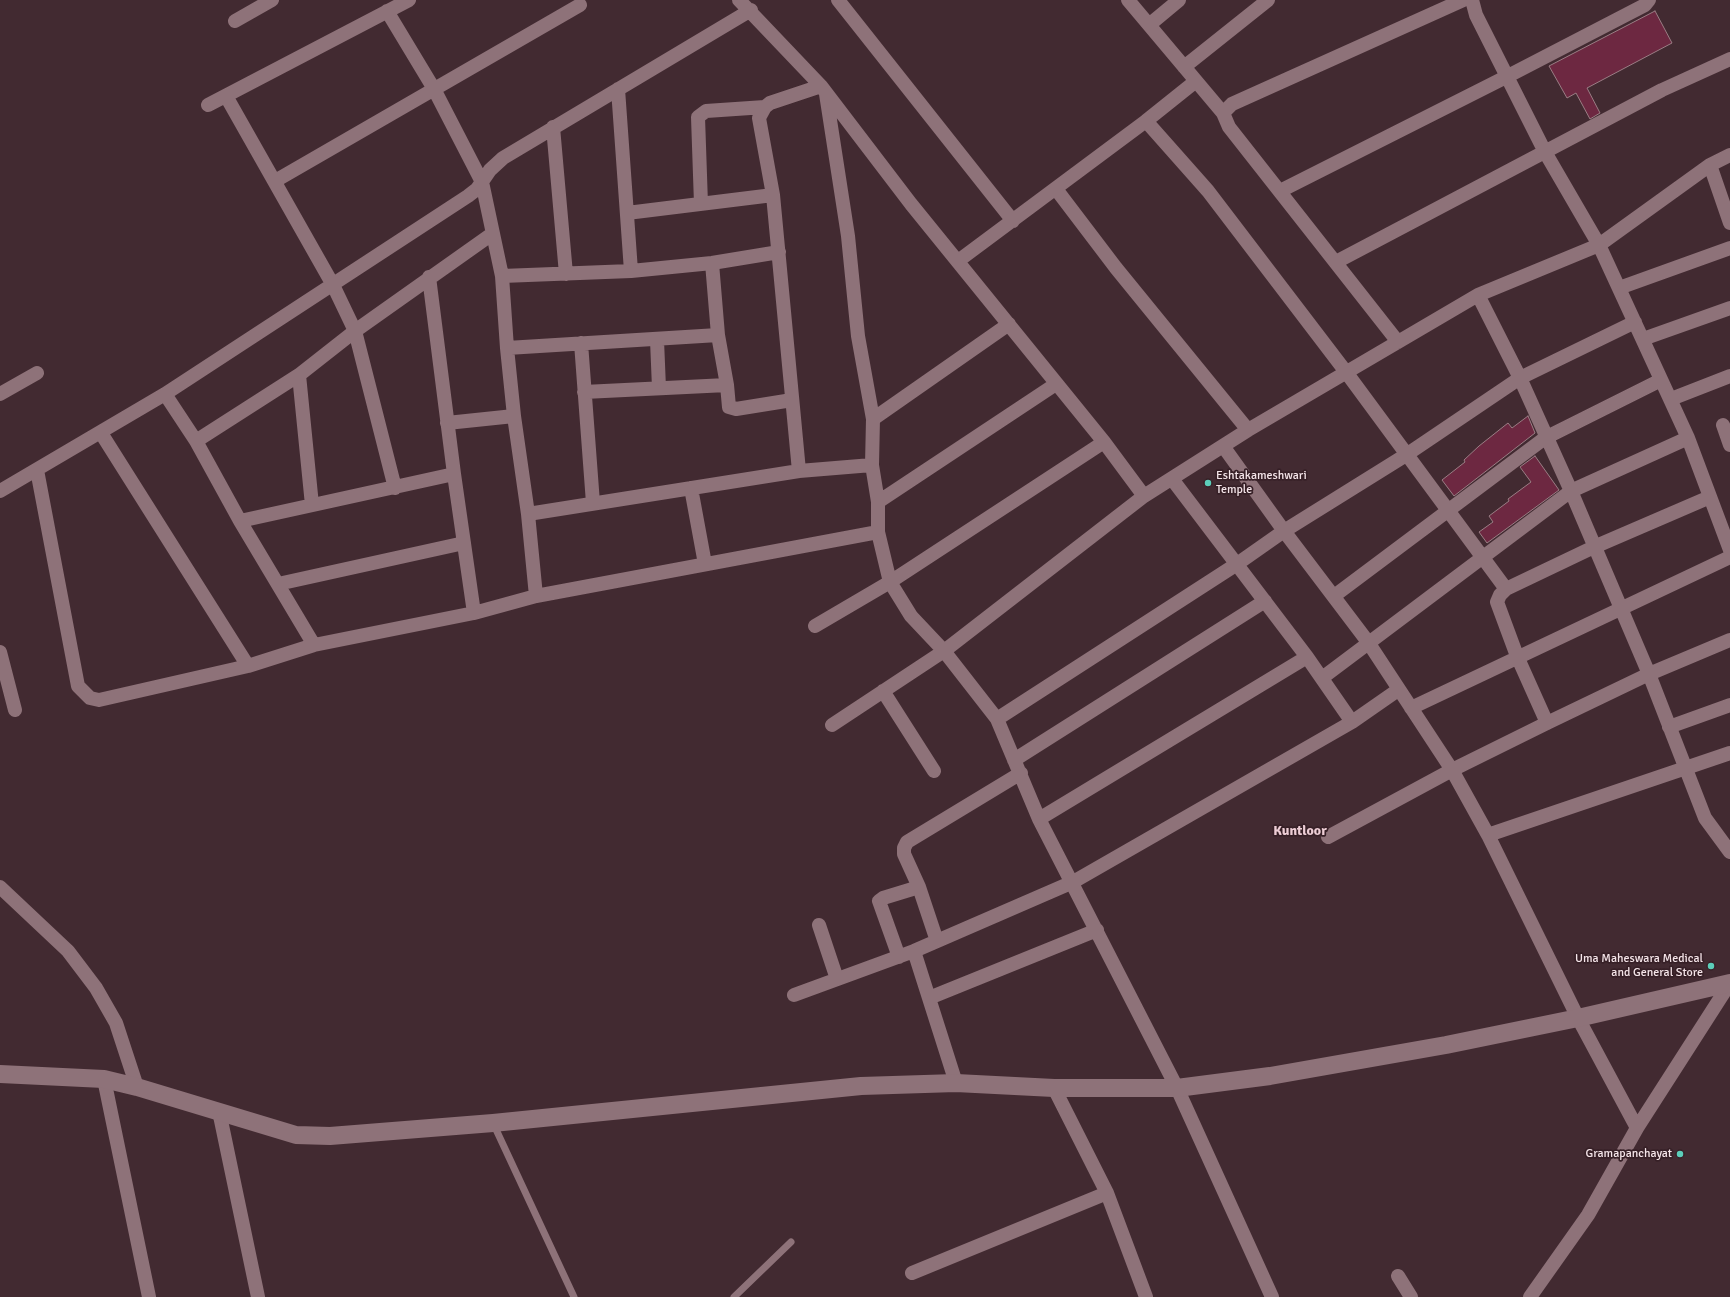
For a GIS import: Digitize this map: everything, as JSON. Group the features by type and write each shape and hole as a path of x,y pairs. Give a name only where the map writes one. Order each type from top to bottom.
{"street":[{"path":"235,21 272,0"},
{"path":"208,105 409,0"},
{"path":"739,0 751,10 823,90 911,204 1104,442 1144,496"},
{"path":"838,0 1013,221"},
{"path":"1128,0 1223,113 1229,127 1398,342"},
{"path":"1149,25 1179,0"},
{"path":"1184,67 1268,0"},
{"path":"1223,113 1232,104 1463,0"},
{"path":"1472,0 1476,15 1545,152 1599,245 1688,438 1730,550"},
{"path":"1280,191 1508,76 1645,5 1650,0"},
{"path":"275,181 580,5"},
{"path":"0,491 166,394 468,196 482,182 490,170 503,158 751,10"},
{"path":"387,11 434,89 482,182 502,276 514,416 528,514 536,596"},
{"path":"1336,262 1662,90 1730,59"},
{"path":"958,261 1146,121 1196,81"},
{"path":"618,89 631,271"},
{"path":"799,471 773,195 759,118 765,107 770,103 823,90"},
{"path":"823,90 848,236 858,336 873,419 872,465 878,502 878,532 890,582 911,616 944,651 997,719 1021,773 1039,819 1073,882 1177,1088 1272,1297"},
{"path":"226,96 333,285 355,331 395,488"},
{"path":"701,204 698,116 706,111 765,107"},
{"path":"1146,121 1208,191 1346,372 1506,589"},
{"path":"553,127 566,274"},
{"path":"832,725 944,651 1144,496 1248,430 1478,295 1599,245 1710,165 1730,155"},
{"path":"1710,165 1730,223"},
{"path":"1056,189 1116,268 1248,430"},
{"path":"627,213 773,195"},
{"path":"196,441 298,376 355,331 492,234"},
{"path":"1619,288 1730,248"},
{"path":"502,276 631,271 712,263 778,252"},
{"path":"712,263 718,335 727,385 727,404 732,410 792,400"},
{"path":"429,278 447,423 474,613"},
{"path":"1478,295 1520,378 1571,491 1649,674 1705,818 1730,852"},
{"path":"1642,339 1730,308"},
{"path":"997,719 1236,564 1284,531 1406,454 1520,378 1635,322"},
{"path":"873,419 1009,324"},
{"path":"507,348 657,340 718,335"},
{"path":"657,340 659,388"},
{"path":"581,343 593,503"},
{"path":"0,394 37,373"},
{"path":"298,376 312,506"},
{"path":"1671,399 1730,376"},
{"path":"1334,596 1546,438 1661,380"},
{"path":"878,502 1056,384"},
{"path":"584,392 727,385"},
{"path":"166,394 196,441 240,521 314,645"},
{"path":"447,423 514,416"},
{"path":"1723,425 1730,445"},
{"path":"101,433 248,666"},
{"path":"1322,678 1571,491 1688,438"},
{"path":"814,626 890,582 1104,442"},
{"path":"1223,446 1284,531 1368,642 1398,690 1452,770 1488,835 1578,1018 1637,1128"},
{"path":"528,514 799,471 872,465"},
{"path":"37,470 78,686 90,698 99,700 248,666 314,645 474,613 536,596 878,532"},
{"path":"240,521 454,474"},
{"path":"1172,479 1307,657 1352,722"},
{"path":"691,488 705,564"},
{"path":"1546,723 1517,656 1497,602 1500,596 1506,589 1594,547 1710,497"},
{"path":"278,584 464,543"},
{"path":"1411,708 1517,656 1621,610 1730,557"},
{"path":"1014,760 1265,601"},
{"path":"1328,837 1452,770 1546,723 1649,674 1730,640"},
{"path":"0,652 15,710"},
{"path":"1039,819 1307,657"},
{"path":"794,995 914,951 1073,882 1352,722 1398,690"},
{"path":"884,691 934,771"},
{"path":"1669,726 1730,705"},
{"path":"1488,835 1730,753"},
{"path":"937,941 919,887 904,854 904,848 907,842 1021,773"},
{"path":"0,887 68,951 96,988 116,1023 137,1088"},
{"path":"899,957 879,901 883,898 919,887"},
{"path":"819,925 837,979"},
{"path":"929,998 1097,930"},
{"path":"914,951 956,1083"},
{"path":"0,1074 104,1080 219,1111 296,1135 330,1136 493,1123 861,1086 956,1083 1054,1088 1177,1088 1270,1076 1446,1045 1578,1018 1730,983"},
{"path":"1530,1297 1588,1215 1637,1128 1730,983"},
{"path":"104,1080 149,1297"},
{"path":"1054,1088 1107,1193 1146,1297"},
{"path":"219,1111 258,1297"},
{"path":"912,1273 1107,1193"},
{"path":"1398,1276 1411,1297"}],"lane":[{"path":"493,1123 574,1297"},
{"path":"734,1297 791,1242"}],"building":[{"path":"1655,11 1672,43 1587,88 1600,113 1590,119 1576,93 1567,98 1549,66"},
{"path":"1528,416 1535,433 1454,496 1442,480 1465,462 1464,460 1479,446 1508,423 1512,428"},
{"path":"1535,456 1559,490 1487,543 1479,532 1493,522 1489,516 1509,501 1508,499 1531,482 1520,467"}],"place":[{"name":"Eshtakameshwari Temple","path":"1208,483"},
{"name":"Uma Maheswara Medical and General Store","path":"1711,966"},
{"name":"Gramapanchayat","path":"1680,1154"}],"district":[{"name":"Kuntloor","path":"1300,831"}]}
